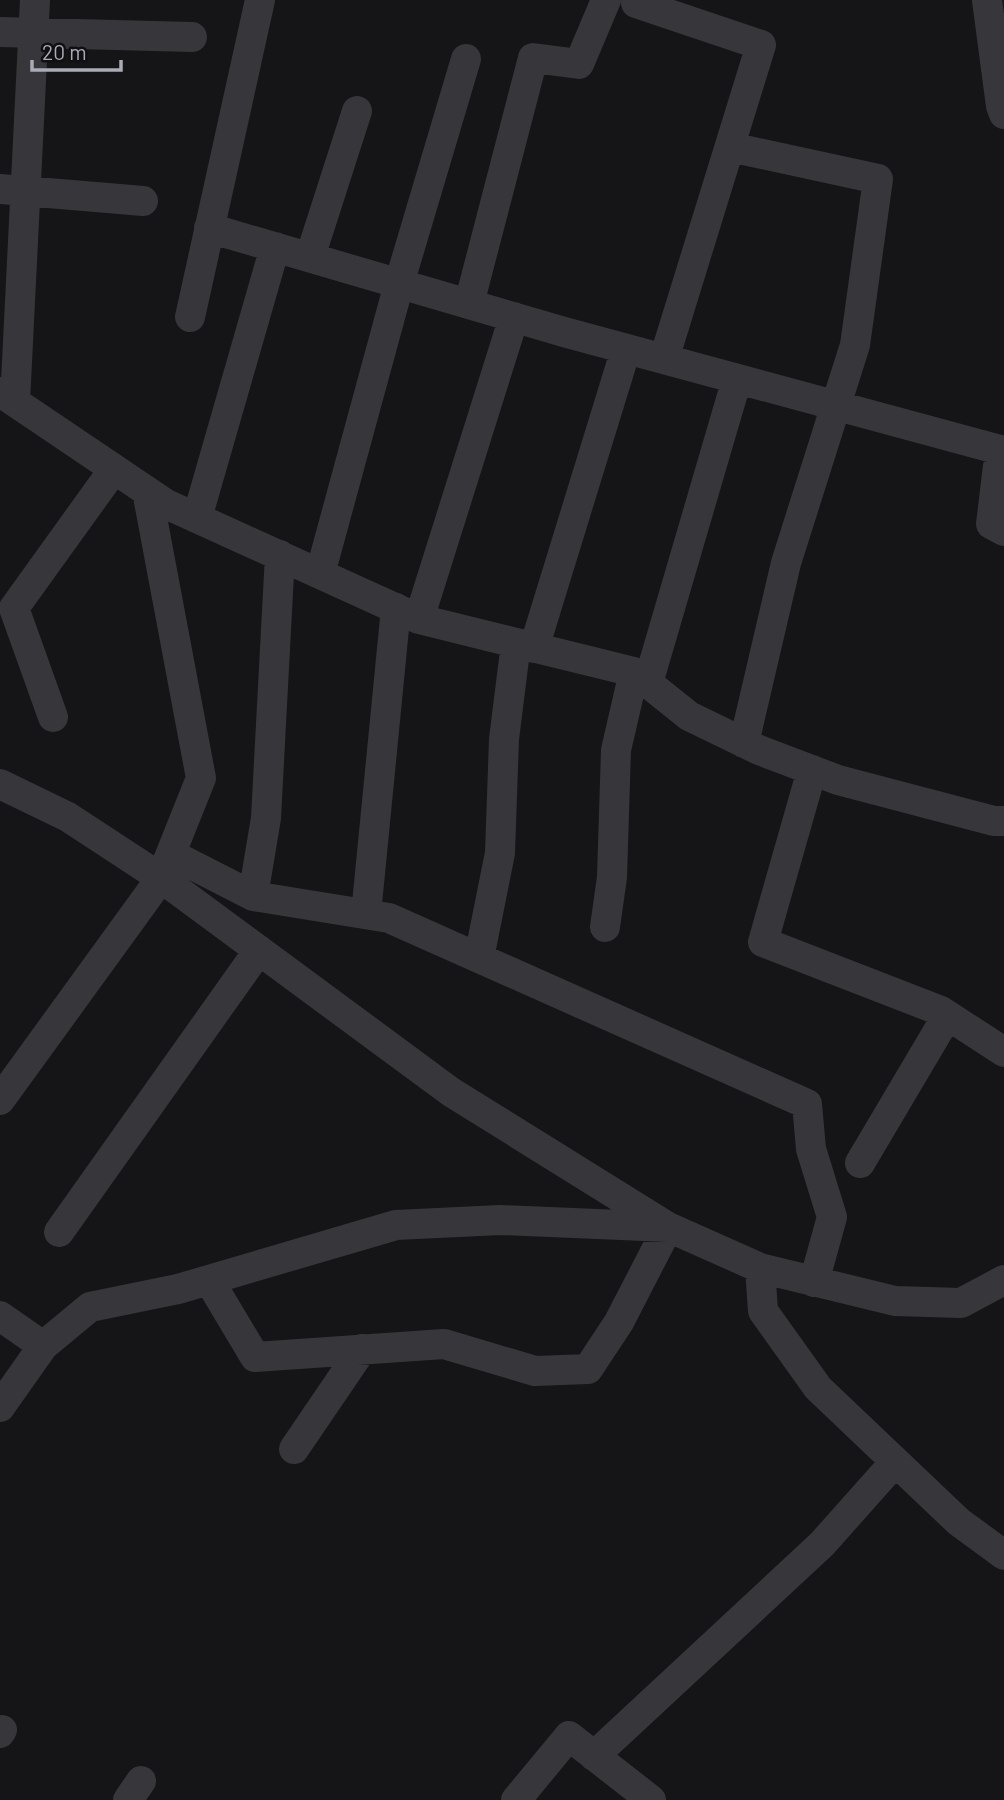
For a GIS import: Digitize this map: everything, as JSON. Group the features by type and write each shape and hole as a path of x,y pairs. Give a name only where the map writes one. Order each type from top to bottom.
{"street":[{"path":"35,0 12,191 7,397 166,504 407,614 641,678 689,716 744,743 812,770 838,780 994,821 1004,821"},
{"path":"190,317 260,0"},
{"path":"469,304 533,58 579,64 606,0"},
{"path":"987,0 1004,114"},
{"path":"636,3 761,45 664,359"},
{"path":"0,32 192,37"},
{"path":"320,574 399,284 466,59"},
{"path":"310,257 357,111"},
{"path":"730,147 878,179 855,345 786,563 744,743"},
{"path":"12,191 143,201"},
{"path":"209,228 626,349 1004,451"},
{"path":"197,518 275,247"},
{"path":"366,914 407,614 514,317"},
{"path":"479,958 500,853 503,739 525,645 626,349"},
{"path":"605,927 612,877 616,750 737,379"},
{"path":"1004,457 998,466 991,524 1004,531"},
{"path":"53,717 7,603 114,469"},
{"path":"0,1100 166,866 201,778 147,491"},
{"path":"253,896 267,818 280,555"},
{"path":"812,770 763,942 947,1016 1004,1052"},
{"path":"0,784 166,866 253,896 389,918 807,1104 811,1149 832,1217 814,1282"},
{"path":"166,866 259,950 451,1092 668,1227 760,1268 895,1301 961,1303 1004,1280"},
{"path":"59,1232 259,950"},
{"path":"860,1163 947,1016"},
{"path":"0,1407 43,1346 90,1307 178,1289 396,1224 500,1220 668,1227"},
{"path":"209,1280 255,1357 444,1344 535,1371 588,1369 619,1322 668,1227"},
{"path":"760,1268 763,1311 818,1388 959,1522 1004,1555"},
{"path":"0,1316 43,1346"},
{"path":"294,1449 362,1349"},
{"path":"594,1756 822,1544 895,1462"},
{"path":"516,1800 569,1736 651,1800"}]}
